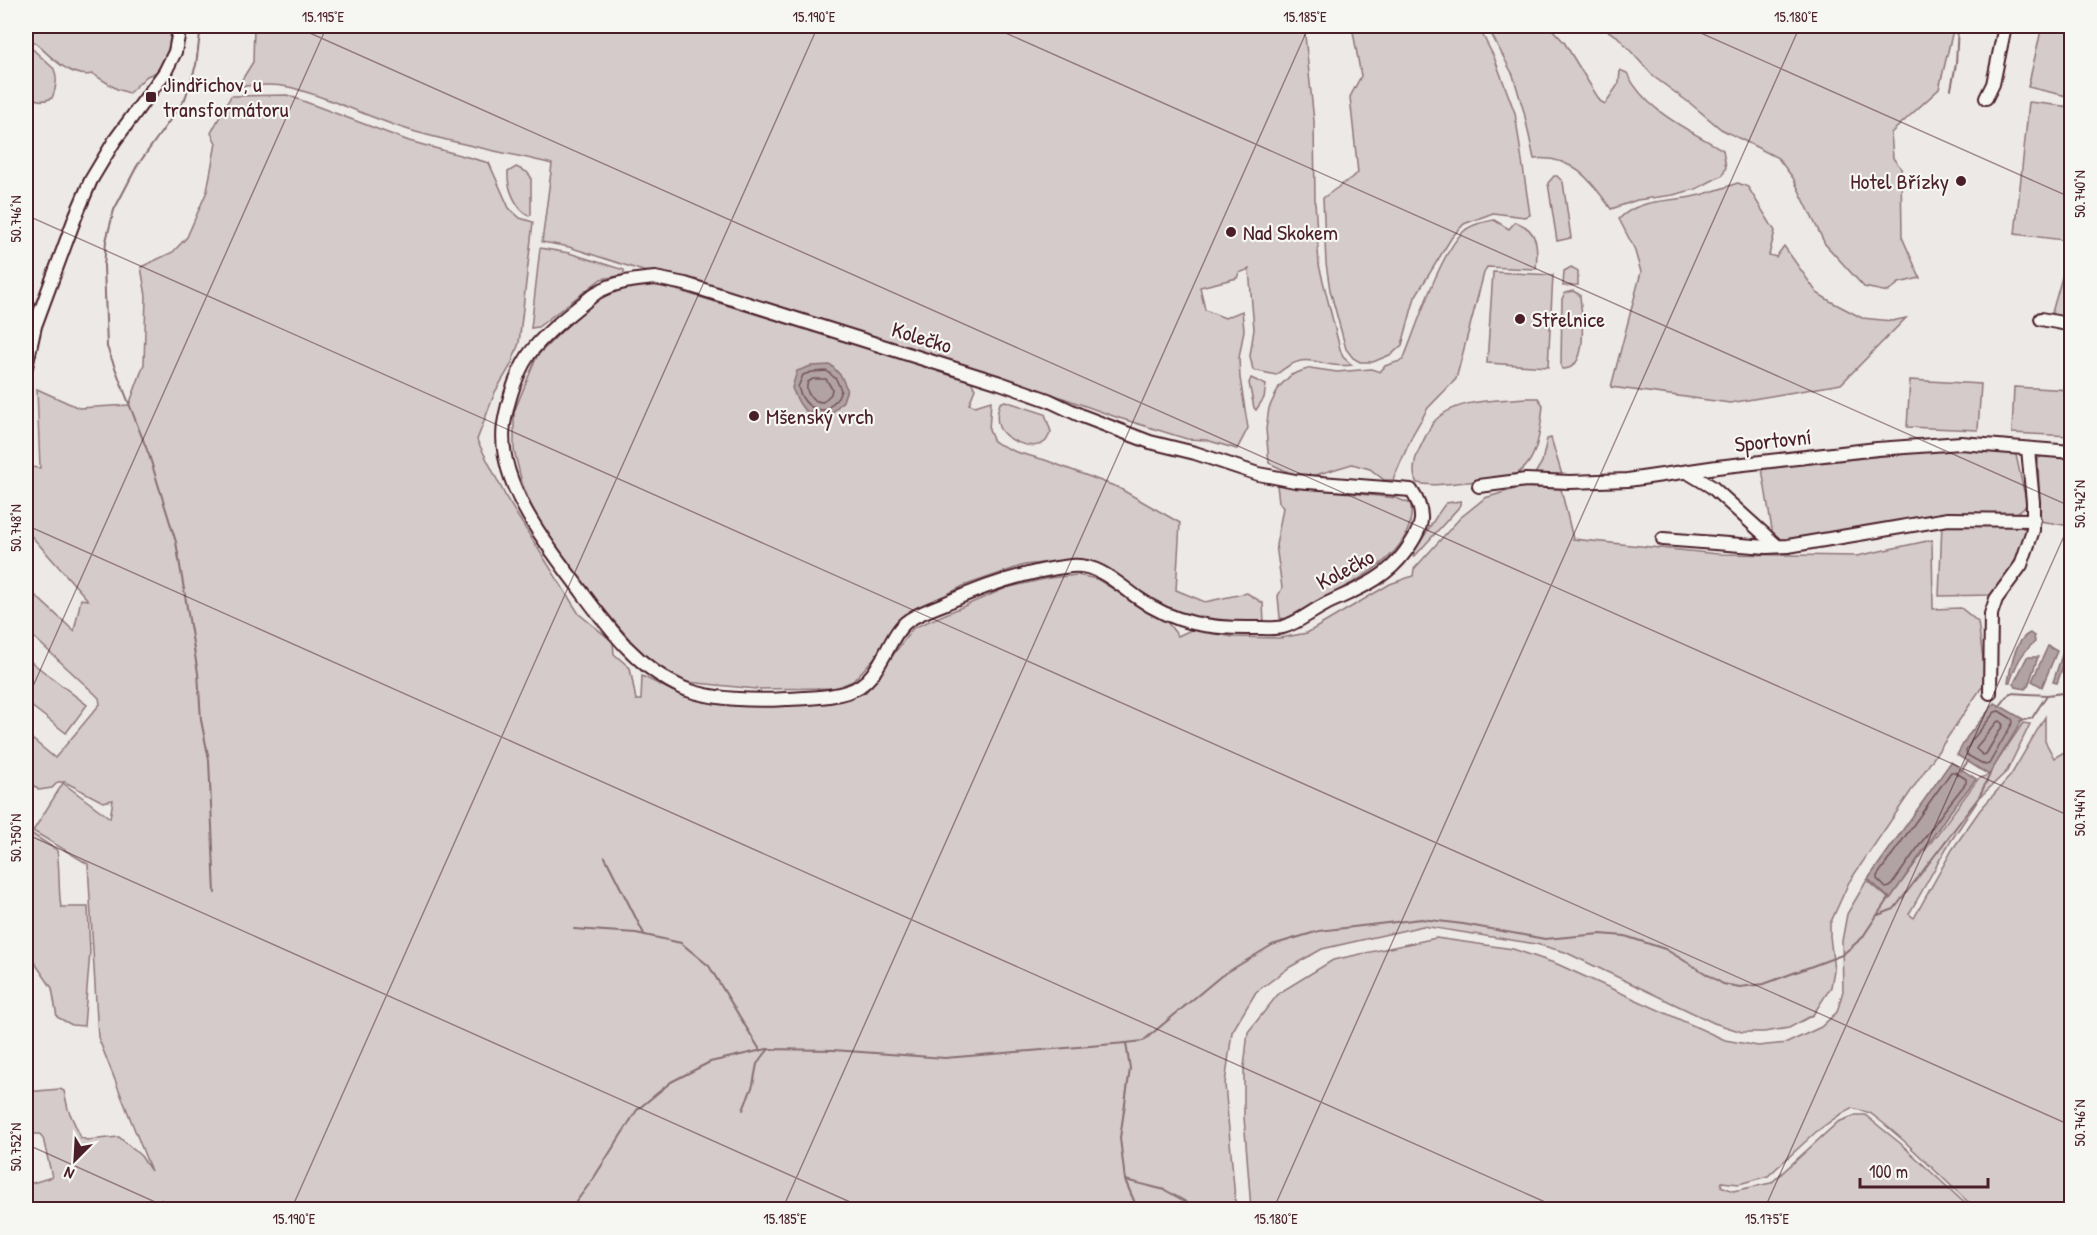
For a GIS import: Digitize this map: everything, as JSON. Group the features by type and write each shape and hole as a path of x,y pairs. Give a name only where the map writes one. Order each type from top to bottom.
{"street":[{"path":"26,367 35,326 91,180 116,140 165,72 175,52 180,26"},
{"path":"1986,98 1993,84 2005,26"},
{"name":"Kolečko","path":"656,278 686,284 1000,383 1048,400 1131,435 1258,474 1295,481 1411,490 1423,513 1414,537 1401,558 1384,575 1283,627 1229,629 1190,624 1142,601 1096,569 1076,566 1022,574 973,591 906,621 876,670 858,688 849,692 782,699 735,698 701,693 677,685 648,667 618,640 530,521 505,460 503,436 514,383 532,350 596,292 630,280 656,278"},
{"path":"2041,319 2072,325"},
{"name":"Sportovní","path":"1479,486 1526,480 1570,482 1628,480 1717,467 1877,449 1961,443 2072,452"},
{"path":"1990,693 1991,614 1996,599 2014,576 2025,555 2033,530 2028,449"},
{"path":"1687,472 1712,487 1776,545"},
{"path":"1663,539 1788,546 1948,519 2034,520"}],"shaded area":[{"path":"26,26 172,26 168,50 157,72 147,76 129,93 117,89 93,74 83,75 65,68 26,35"},
{"path":"254,26 1304,26 1314,121 1319,265 1340,349 1343,357 1352,365 1330,365 1306,360 1288,366 1276,375 1253,370 1250,356 1254,329 1249,269 1239,273 1237,278 1200,287 1205,310 1225,318 1242,311 1244,330 1239,358 1240,378 1248,428 1237,449 1206,440 1187,439 1116,417 1052,394 679,276 643,271 569,247 542,242 552,164 409,130 286,86 238,86 253,62"},
{"path":"1352,26 1478,26 1494,57 1515,113 1530,215 1525,217 1493,213 1464,224 1452,237 1415,297 1402,345 1392,354 1373,362 1360,362 1353,358 1346,349 1330,290 1326,263 1323,198 1358,173 1350,97 1361,76"},
{"path":"1487,26 1549,26 1564,42 1600,101 1605,104 1619,83 1620,70 1627,73 1635,86 1656,109 1723,150 1726,167 1723,175 1696,189 1637,200 1611,209 1588,179 1570,165 1547,159 1534,159 1513,75"},
{"path":"1599,26 1954,26 1939,89 1891,133 1893,158 1901,168 1902,237 1920,278 1899,283 1888,292 1864,287 1825,244 1793,178 1778,158 1721,129 1654,77 1617,36"},
{"path":"2042,26 2071,26 2071,97 2028,87"},
{"path":"26,43 54,69 56,84 52,98 38,100 26,93"},
{"path":"287,95 409,141 489,163 509,208 520,218 533,222 519,343 511,365 495,392 477,440 507,499 579,614 613,642 614,654 630,668 636,700 641,700 642,676 685,697 736,702 820,702 846,699 865,693 913,628 1006,588 1049,578 1077,575 1097,579 1167,622 1178,636 1193,629 1233,637 1280,638 1307,633 1390,584 1413,576 1414,569 1460,518 1485,498 1521,487 1561,489 1573,539 1718,554 1857,556 1932,540 1933,609 1961,608 1978,622 1986,681 1849,882 1830,924 1834,970 1831,987 1813,1015 1789,1028 1764,1032 1742,1032 1714,1023 1565,952 1536,944 1423,926 1322,949 1290,967 1256,992 1232,1032 1225,1084 1236,1210 165,1210 161,1199 160,1209 26,1209 26,1185 52,1177 43,1138 40,1134 26,1134 26,1092 60,1089 64,1091 68,1109 81,1138 87,1140 119,1137 141,1156 151,1171 98,1037 88,864 33,831 63,783 110,818 113,800 103,802 65,782 58,782 52,788 39,790 26,779 26,734 55,758 100,704 99,698 26,630 26,587 74,631 81,599 88,600 26,530 27,475 29,467 40,468 37,389 79,408 129,405 144,364 146,296 141,267 173,252 187,237 207,191 216,143 211,133 231,96"},
{"path":"2029,102 2071,107 2071,241 2015,234"},
{"path":"516,167 527,172 531,177 531,215 529,216 516,203 511,190 508,172"},
{"path":"1554,176 1563,182 1571,238 1557,241 1548,183"},
{"path":"1738,183 1748,187 1775,231 1769,255 1776,257 1784,246 1817,293 1862,318 1892,321 1906,318 1841,384 1730,403 1611,387 1641,272 1634,248 1619,219 1635,208 1653,202 1697,196"},
{"path":"1494,220 1509,229 1515,222 1529,229 1537,247 1536,269 1487,267 1456,379 1428,408 1413,434 1393,480 1384,480 1370,469 1352,464 1309,477 1288,472 1269,463 1266,429 1269,408 1279,387 1291,375 1310,368 1337,372 1371,369 1380,372 1385,366 1403,360 1437,273 1455,242 1464,231 1471,227"},
{"path":"540,248 569,253 624,270 624,275 601,279 538,327 531,328"},
{"path":"1571,267 1578,271 1578,285 1563,286 1564,271"},
{"name":"Střelnice","path":"1493,272 1553,275 1548,367 1487,363"},
{"path":"2071,273 2071,320 2051,316 2062,277 2064,274"},
{"path":"650,282 970,379 975,389 969,404 975,406 991,401 989,430 994,442 1016,452 1045,460 1117,487 1180,523 1176,590 1205,602 1247,593 1263,603 1264,623 1238,624 1181,614 1155,603 1118,575 1099,564 1078,559 1024,565 963,586 902,618 876,656 853,681 836,688 756,689 687,682 663,670 641,653 598,602 537,520 522,483 514,450 514,412 537,356 579,314 606,293"},
{"path":"1573,291 1580,295 1581,351 1577,361 1571,367 1562,369 1562,299 1565,293"},
{"path":"1251,378 1266,385 1264,398 1256,410 1249,383"},
{"path":"1910,380 1981,384 1978,430 1907,427"},
{"path":"2014,387 2071,390 2071,436 2012,433"},
{"path":"1538,398 1543,405 1537,444 1522,470 1509,477 1498,479 1436,485 1417,483 1414,472 1417,456 1431,426 1442,415 1452,409 1476,402"},
{"path":"1005,401 1045,414 1051,432 1046,441 1041,444 1027,445 1007,437 999,427 997,415 1000,403"},
{"path":"1551,438 1562,475 1561,477 1533,477 1542,462 1547,439"},
{"path":"1945,449 2010,451 2016,455 2027,505 2014,515 1784,541 1773,536 1762,469"},
{"path":"2042,456 2071,457 2071,526 2040,521 2038,459"},
{"path":"1277,485 1396,498 1411,504 1406,535 1386,560 1373,570 1287,619 1280,618 1278,596 1282,588 1276,545 1283,508 1279,502"},
{"path":"1461,501 1459,507 1414,557 1413,553 1446,503"},
{"path":"1972,523 1985,526 1986,523 2018,524 2028,532 2013,565 1992,595 1939,596 1942,524"},
{"path":"26,658 87,705 66,733 26,702"},
{"path":"2045,717 2045,741 2054,758 2071,748 2071,1209 1979,1209 1966,1200 1883,1123 1870,1113 1852,1108 1816,1132 1768,1176 1739,1184 1722,1182 1721,1186 1733,1191 1771,1183 1838,1122 1856,1115 1865,1115 1900,1143 1971,1209 1251,1209 1244,1117 1244,1067 1248,1032 1279,993 1333,960 1436,938 1513,949 1557,964 1725,1040 1758,1046 1787,1043 1821,1027 1837,1012 1843,991 1842,941 1847,914 1867,880 1889,899 1978,779 1988,775 2023,723 2030,724 2007,771 1980,797 1947,847 1909,914 1914,918 1952,850 1980,810 2011,775"},
{"path":"26,830 57,850 61,907 88,907 90,952 84,1026 72,1025 57,1017 52,988 26,950"}],"water":[{"path":"831,365 841,376 847,389 843,401 828,417 804,410 792,388 797,371 811,366"},
{"path":"2030,633 2034,636 2035,642 2023,655 2008,682 2017,648 2025,636"},
{"path":"2048,646 2057,651 2042,687 2032,681"},
{"path":"2065,646 2070,647 2057,683 2053,682"},
{"path":"2027,657 2038,657 2025,689 2016,687 2014,683"},
{"path":"1995,703 2023,719 1989,775 1957,755 1967,737"},
{"path":"1951,762 1976,779 1947,816 1890,899 1868,879"}],"waterway":[{"path":"201,26 196,65 185,99 137,166 114,210 106,241 104,266 107,347 149,455 176,542 198,673 201,720 209,760 215,893"},
{"path":"1951,89 1956,64 1958,26"},
{"path":"2020,721 2032,718 2047,695 2072,692"},
{"path":"1999,707 2010,693 2047,695"},
{"path":"1961,771 1968,761"},
{"path":"1878,915 1894,909 1979,797 1990,774"},
{"path":"605,857 644,934"},
{"path":"1138,1210 1125,1180 1120,1138 1130,1069 1126,1043 1143,1041 1221,976 1272,945 1319,931 1421,919 1545,939 1600,934 1625,936 1665,949 1723,984 1740,987 1764,984 1842,955 1862,938 1889,897"},
{"path":"574,929 636,933 681,943 709,966 760,1050"},
{"path":"570,1210 593,1179 637,1110 671,1082 710,1062 767,1049 833,1050 945,1058 1126,1043"},
{"path":"743,1110 753,1085 757,1064 768,1050"},
{"path":"1125,1180 1165,1190 1200,1210"}],"place":[{"name":"Jindřichov, u transformátoru","path":"151,97"},
{"name":"Hotel Břízky","path":"1961,181"},
{"name":"Nad Skokem","path":"1231,232"},
{"name":"Střelnice","path":"1520,319"},
{"name":"Mšenský vrch","path":"754,416"}]}
